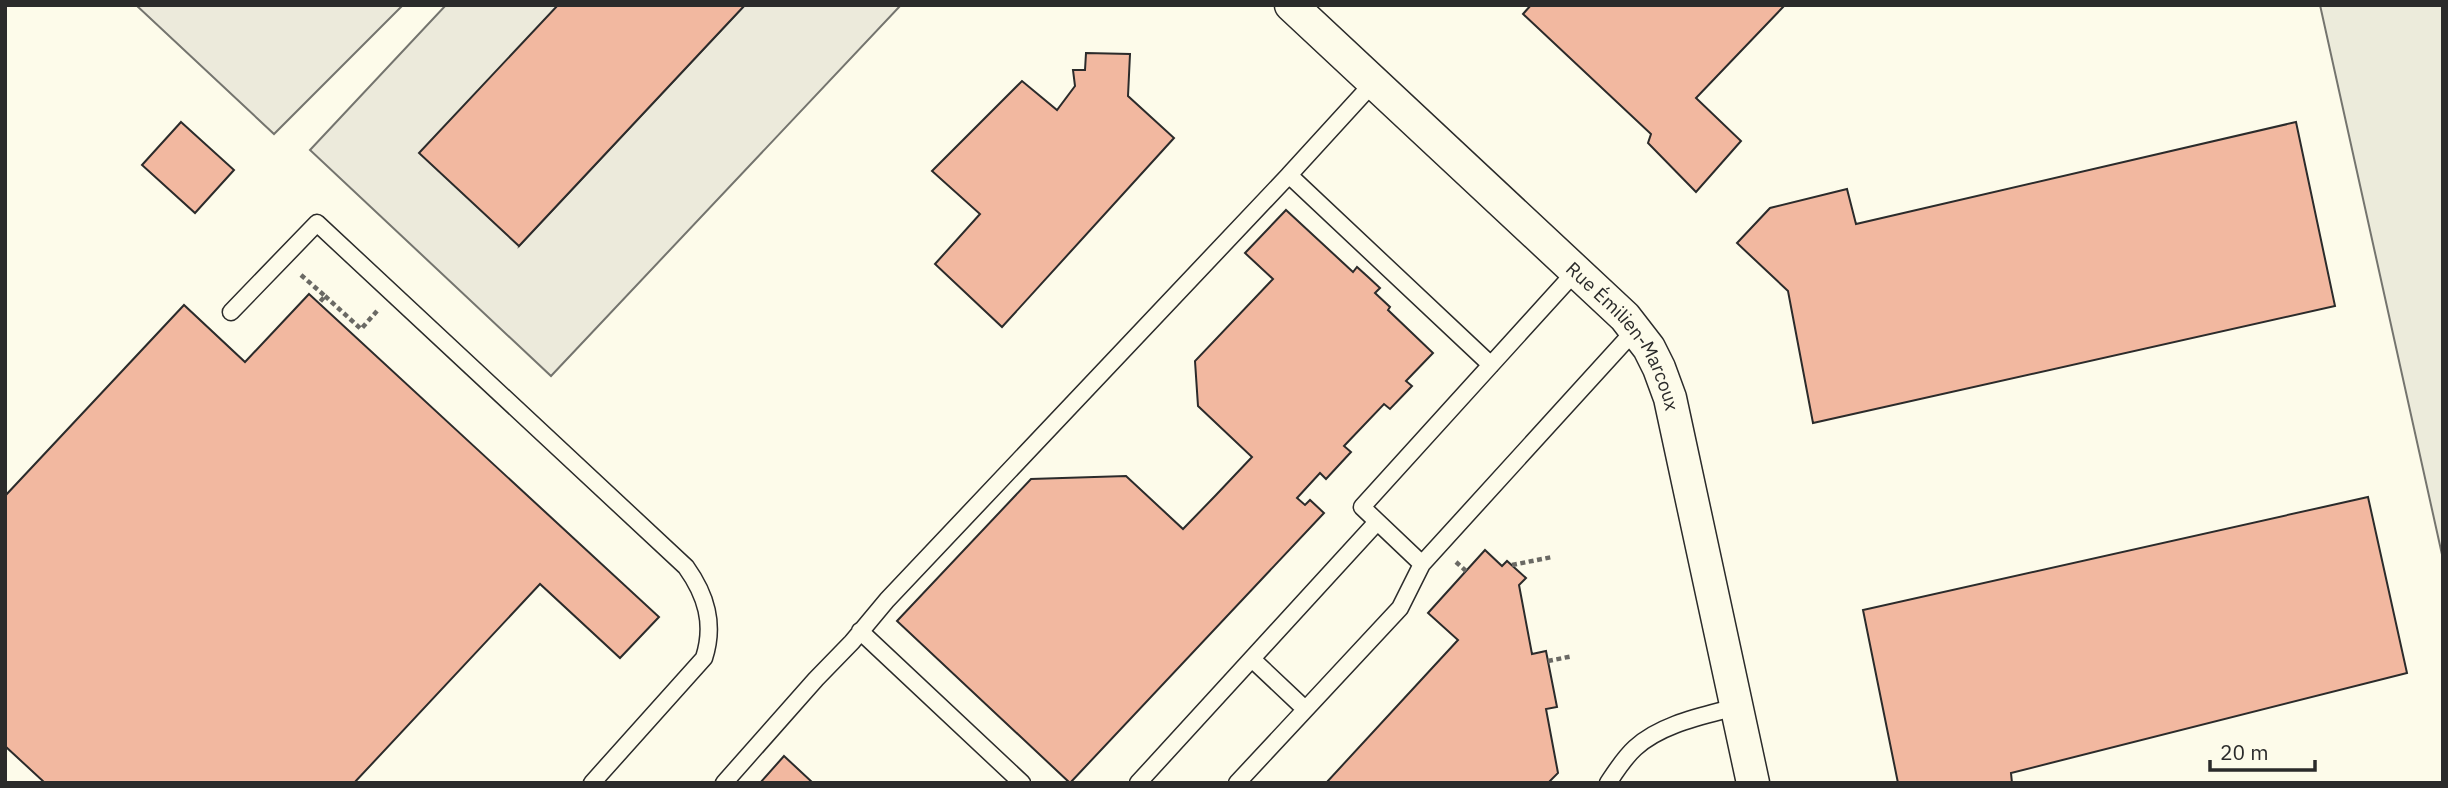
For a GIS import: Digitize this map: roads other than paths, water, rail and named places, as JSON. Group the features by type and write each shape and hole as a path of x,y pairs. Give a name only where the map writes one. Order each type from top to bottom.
{"street":[{"name":"Rue Émilien-Marcoux","path":"1291,5 1577,270 1649,348 1670,398 1753,783"}],"lane":[{"path":"724,783 887,600 1374,82"},
{"path":"1289,175 1491,365"},
{"path":"231,312 317,223 685,567 703,594 708,611 709,635 704,658 592,783"},
{"path":"1422,564 1362,506 1577,270"},
{"path":"1237,783 1400,608 1422,564 1635,330"},
{"path":"1138,783 1377,522"},
{"path":"860,631 1022,783"},
{"path":"1252,659 1305,709"},
{"path":"1608,783 1634,748 1649,737 1736,707"}]}
